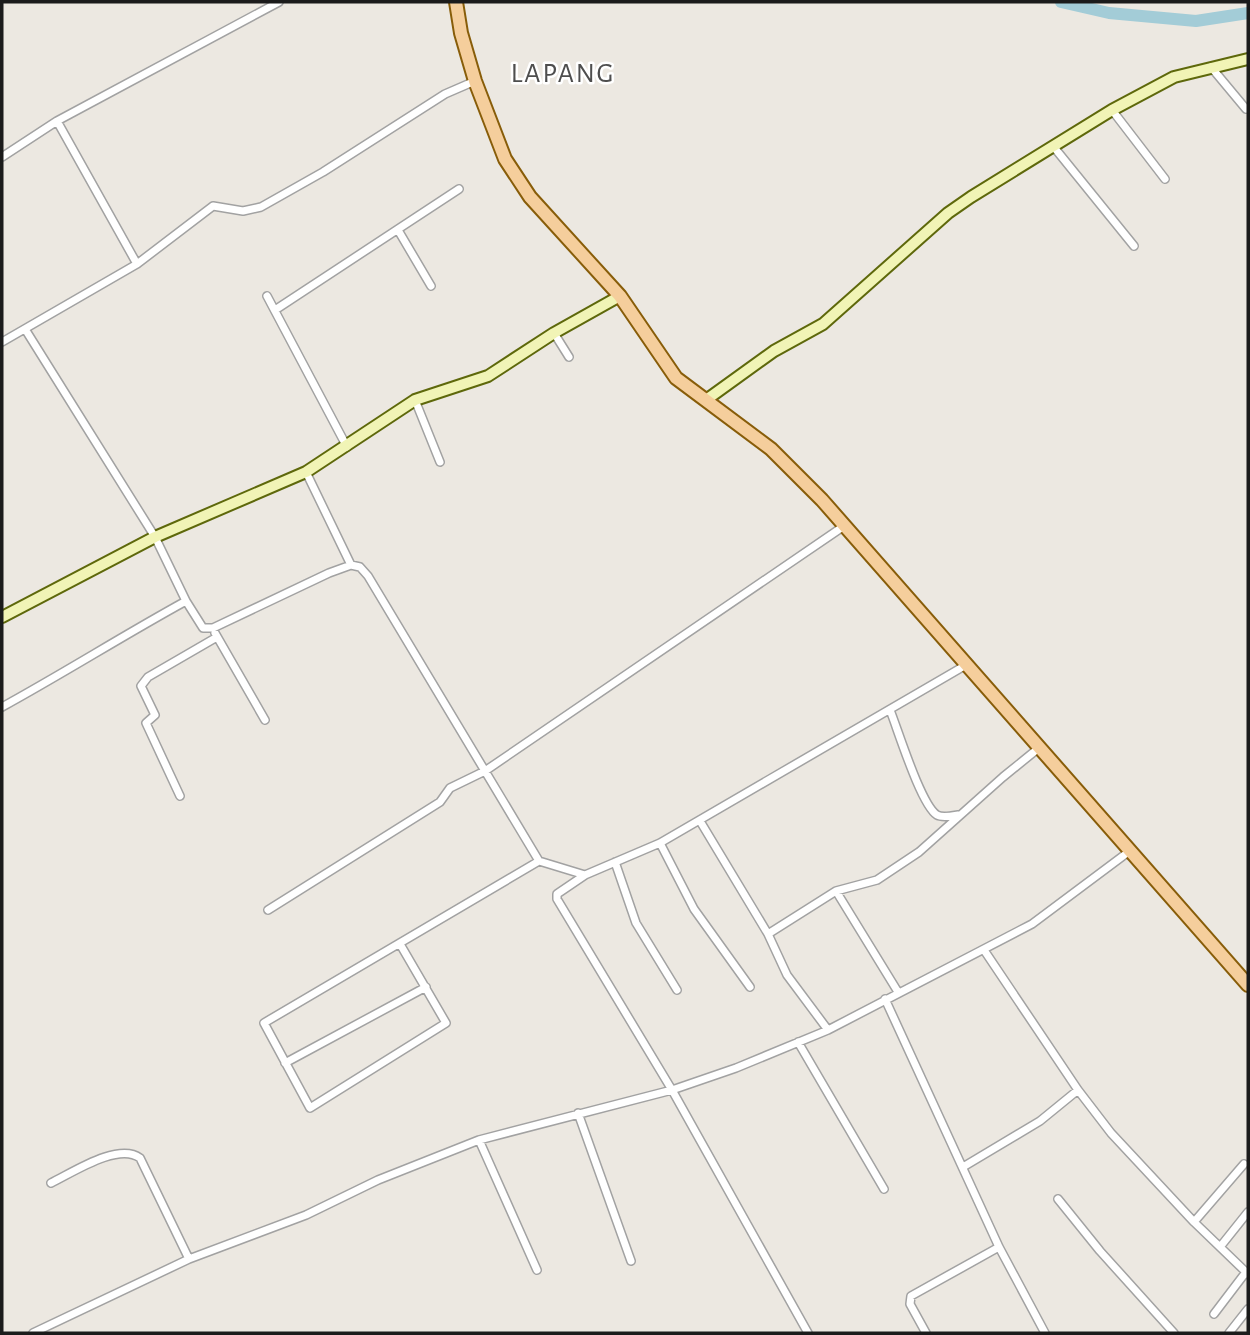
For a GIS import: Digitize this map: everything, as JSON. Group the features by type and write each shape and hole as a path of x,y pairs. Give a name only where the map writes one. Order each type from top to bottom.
{"main road":[{"path":"456,2 460,33 505,159 523,187 620,296 668,369 676,378 771,449 822,500 1248,985"}],"street":[{"path":"2,157 57,121 279,2"},
{"path":"706,400 774,351 839,312 958,205 1112,110 1174,77 1248,59"},
{"path":"1211,67 1246,109"},
{"path":"2,342 137,264 214,206 243,211 261,207 323,172 445,94 475,80"},
{"path":"1112,110 1165,179"},
{"path":"57,121 137,264"},
{"path":"1054,146 1134,246"},
{"path":"275,310 459,189"},
{"path":"398,230 431,286"},
{"path":"267,296 347,447"},
{"path":"2,617 155,537 306,472 415,400 488,376 554,333 620,296"},
{"path":"25,329 155,537 186,601 203,628 213,628 329,573 351,565 360,566 539,862 585,875"},
{"path":"554,333 569,357"},
{"path":"415,400 440,462"},
{"path":"306,472 351,565"},
{"path":"268,910 440,802 450,788 485,771 844,526"},
{"path":"2,707 186,601"},
{"path":"213,628 265,720"},
{"path":"180,796 146,723 155,715 141,686 148,677 216,637"},
{"path":"808,1333 672,1090 556,899 557,894 585,875 700,821 966,665"},
{"path":"890,710 904,745 909,768 934,812 945,816 959,815"},
{"path":"768,934 836,891 877,880 919,852 1041,747"},
{"path":"700,821 768,934 787,975 828,1030"},
{"path":"660,842 694,909 750,987"},
{"path":"33,1333 189,1259 306,1215 378,1181 479,1140 672,1090 736,1068 828,1030 1032,924 1131,849"},
{"path":"400,944 446,1023 310,1108 264,1023 539,862"},
{"path":"615,862 636,923 677,990"},
{"path":"836,891 898,992"},
{"path":"984,950 1078,1090 1111,1133 1194,1222 1247,1273 1214,1314"},
{"path":"285,1063 426,987"},
{"path":"885,999 999,1247 1045,1333"},
{"path":"798,1042 884,1189"},
{"path":"963,1167 1040,1121 1078,1090"},
{"path":"578,1113 631,1261"},
{"path":"479,1140 537,1270"},
{"path":"51,1183 107,1156 123,1153 136,1155 140,1158 189,1259"},
{"path":"1194,1222 1244,1164"},
{"path":"1058,1199 1100,1251 1174,1333"},
{"path":"1220,1247 1248,1212"},
{"path":"926,1333 910,1304 911,1296 999,1247"},
{"path":"1229,1333 1248,1309"}],"waterway":[{"path":"1061,2 1109,13 1196,21 1248,13"}],"district":[{"name":"LAPANG","path":"563,74"}]}
